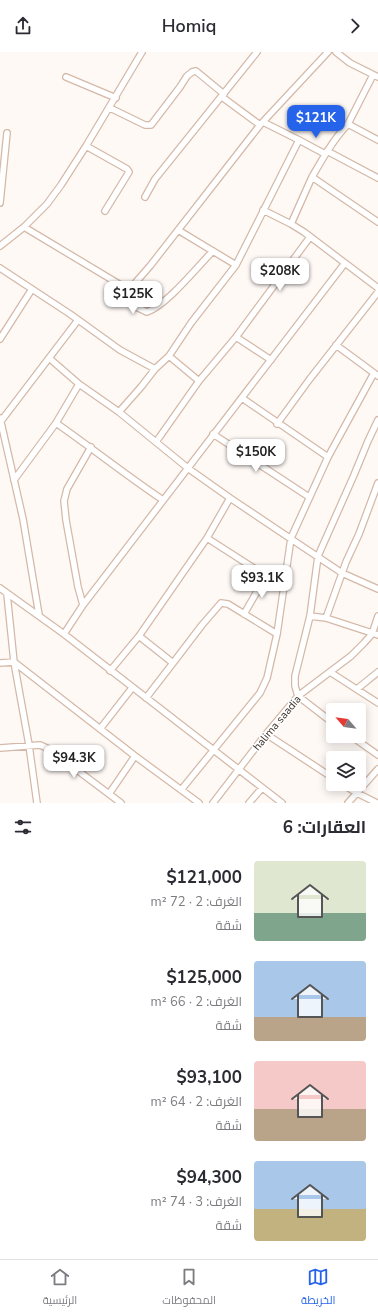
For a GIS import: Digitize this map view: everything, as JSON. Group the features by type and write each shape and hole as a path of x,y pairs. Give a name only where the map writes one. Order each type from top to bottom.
{"street":[{"path":"0,246 24,227 46,204 110,108 142,52"},
{"path":"145,197 155,179 257,52"},
{"path":"213,251 172,293 153,310 147,312 134,306 130,302 128,296 129,290 150,266 261,123 328,52"},
{"path":"292,224 312,177 338,134 348,124 375,76 336,52"},
{"path":"110,108 145,124 151,125 180,87 186,76 196,71 223,95 261,123 378,178"},
{"path":"66,77 116,98"},
{"path":"348,124 378,140"},
{"path":"0,203 7,133"},
{"path":"119,412 155,369 169,356 191,323 236,264 299,140"},
{"path":"86,146 128,169 129,172 106,211"},
{"path":"312,177 378,222"},
{"path":"263,210 292,224 378,288"},
{"path":"24,227 129,290"},
{"path":"178,230 236,264"},
{"path":"156,442 199,381 236,337 310,237"},
{"path":"64,634 83,605 345,264"},
{"path":"0,268 70,314 120,350 155,369"},
{"path":"0,340 32,289"},
{"path":"277,424 308,380 378,292"},
{"path":"39,615 23,519 14,480 2,443 0,420 78,320"},
{"path":"236,337 271,360"},
{"path":"181,790 265,685 277,634 291,538 328,458 376,375 336,345"},
{"path":"169,356 199,381"},
{"path":"49,358 79,384 119,412 189,468 230,498 342,573 378,589"},
{"path":"14,480 56,423 79,384"},
{"path":"242,398 277,424 328,458"},
{"path":"326,718 298,696 295,686 296,676 310,616 318,556 378,420"},
{"path":"56,423 91,447 123,473 163,500"},
{"path":"213,434 309,497"},
{"path":"83,605 66,520 64,501 66,489 91,447"},
{"path":"326,618 342,573 378,483"},
{"path":"110,671 139,636 207,538 230,498"},
{"path":"207,538 283,586"},
{"path":"244,614 266,576"},
{"path":"0,588 64,634 132,688 239,768 282,803"},
{"path":"7,594 14,662 38,802"},
{"path":"146,698 202,625 221,603 228,604 277,634"},
{"path":"310,616 326,618 378,635"},
{"name":"halima saadia","path":"213,803 266,734 298,696 351,656 372,634 378,616"},
{"path":"139,636 173,663"},
{"path":"0,663 14,662 135,756 199,803"},
{"path":"330,672 378,703"},
{"path":"357,689 378,672"},
{"path":"100,729 132,688"},
{"path":"266,734 326,773"},
{"path":"361,743 378,755"},
{"path":"0,748 40,745 49,749 121,803"},
{"path":"109,794 135,756"},
{"path":"348,803 378,769"},
{"path":"249,803 262,788"},
{"path":"354,791 377,803"}]}
